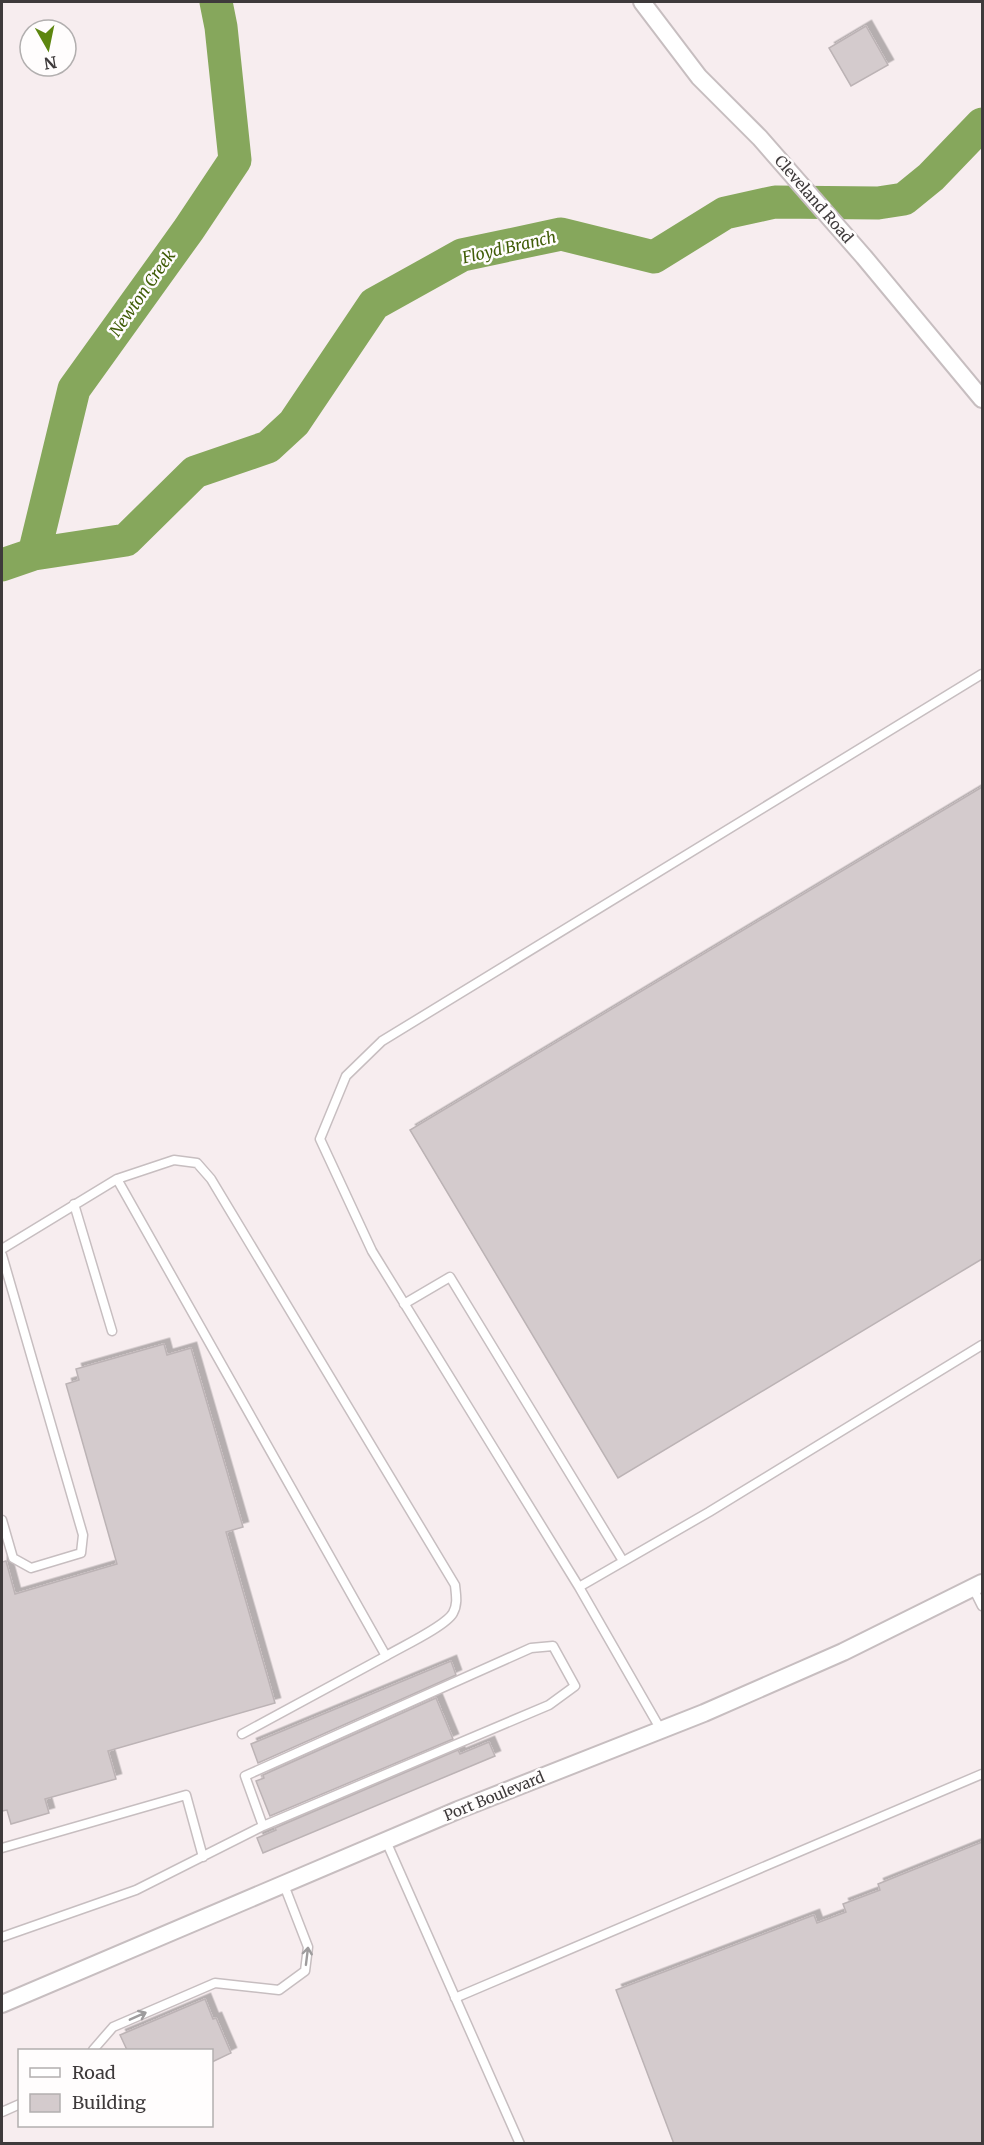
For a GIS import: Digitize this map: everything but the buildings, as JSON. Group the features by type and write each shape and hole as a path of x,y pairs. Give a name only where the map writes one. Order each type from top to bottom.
{"street":[{"name":"Cleveland Road","path":"642,2 699,76 760,138 982,399"},
{"name":"Port Boulevard","path":"2,2004 386,1841 704,1713 843,1652 978,1585"}],"lane":[{"path":"661,1730 579,1587 372,1251 320,1138 346,1076 382,1041 982,674"},
{"path":"2,1249 117,1179 174,1160 197,1163 211,1179 454,1585 457,1598 454,1612 446,1621 242,1734"},
{"path":"117,1179 386,1656"},
{"path":"74,1204 112,1331"},
{"path":"2,1255 83,1535 81,1553 31,1568 13,1558 2,1520"},
{"path":"404,1304 450,1277 623,1562"},
{"path":"579,1587 709,1512 982,1345"},
{"path":"978,1585 982,1606"},
{"path":"2,1937 136,1890 263,1826 549,1705 575,1686 553,1646 531,1648 245,1776 263,1826"},
{"path":"455,1998 982,1774"},
{"path":"2,1848 186,1795 203,1857"},
{"path":"386,1841 520,2144"},
{"path":"94,2049 113,2027 215,1983 279,1990 305,1971 308,1947 284,1885"},
{"path":"2,2112 18,2105"}],"waterway":[{"name":"Newton Creek","path":"2,565 34,554 74,389 189,229 235,160 221,27 216,2"},
{"name":"Floyd Branch","path":"34,554 126,540 195,472 268,447 294,423 374,304 462,255 561,234 654,257 725,213 775,202 878,203 904,199 931,177 982,124"}]}
